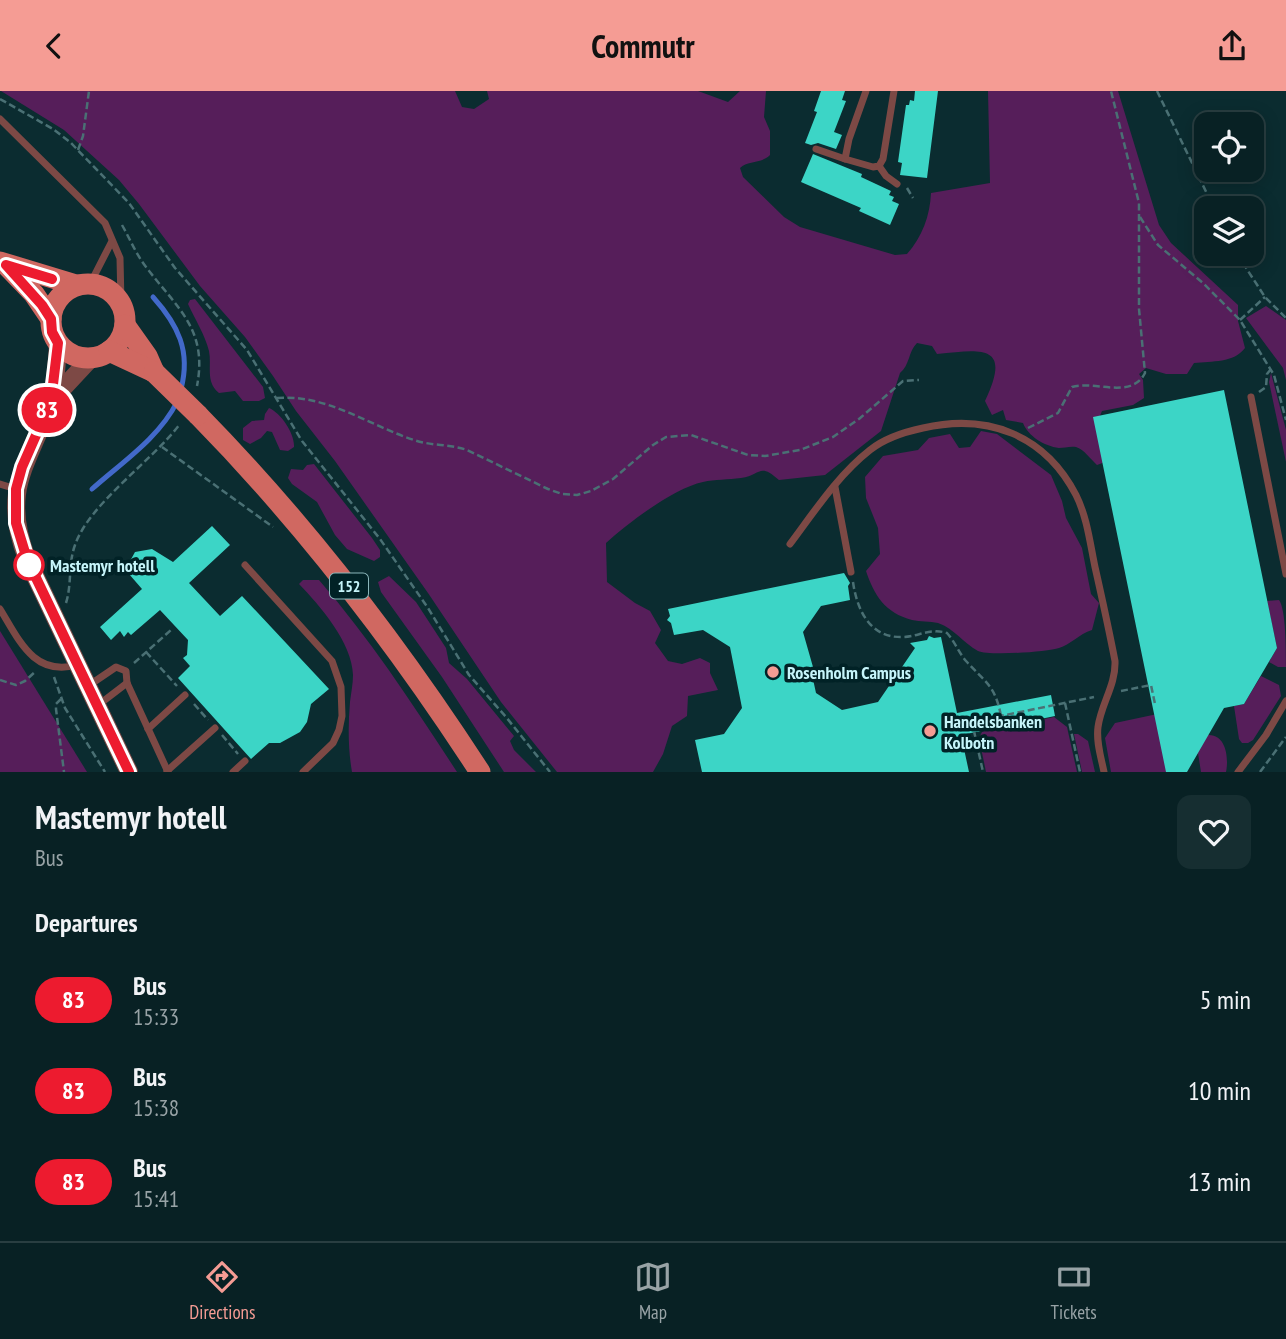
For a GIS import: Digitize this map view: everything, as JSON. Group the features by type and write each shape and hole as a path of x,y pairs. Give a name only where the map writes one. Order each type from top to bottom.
{"main road":[{"path":"3,263 108,289 121,303"},
{"path":"3,263 34,294 51,319"},
{"path":"58,343 52,332 51,319 56,302 68,289 83,284"},
{"name":"152","path":"121,303 125,325 155,372 191,417 270,491 354,592 480,772"},
{"path":"101,354 122,335 125,325"},
{"name":"152","path":"58,343 77,356 101,354 155,372"}],"street":[{"path":"58,343 51,401 22,467 8,486 23,551 129,772"},
{"path":"51,401 101,354"}],"lane":[{"path":"845,159 866,91"},
{"path":"879,166 886,148 894,91"},
{"path":"0,119 110,231 120,258 121,303"},
{"path":"816,149 873,167 879,166"},
{"path":"879,166 886,176 897,184"},
{"path":"83,284 112,241"},
{"path":"1251,397 1286,573"},
{"path":"790,544 856,462 872,449 905,432 944,424 986,424 1015,433 1034,446 1059,469 1077,498 1087,527 1115,661 1115,674 1097,731 1104,772"},
{"path":"835,487 851,572"},
{"path":"245,565 332,661 341,687 340,730 333,743 303,772"},
{"path":"0,609 30,655 40,663 62,668 78,665"},
{"path":"88,687 116,667 126,671 127,683 168,771 215,728"},
{"path":"97,706 127,683"},
{"path":"148,729 185,695"},
{"path":"1238,772 1266,736 1286,701"},
{"path":"233,772 245,761"}],"path":[{"path":"78,150 83,136 89,91"},
{"path":"1015,433 1052,418 1075,386 1117,387 1141,382 1146,373 1139,310 1139,203 1111,91"},
{"path":"1157,91 1208,196"},
{"path":"0,99 53,129 78,150 140,216 175,268 247,349 302,441 399,565 469,675 550,772"},
{"path":"1140,216 1158,245 1203,283 1240,320 1271,369 1286,420"},
{"path":"122,225 141,261 176,301 193,329 199,360 196,392"},
{"path":"1245,266 1265,297 1286,318"},
{"path":"1240,320 1265,297"},
{"path":"1266,382 1271,369"},
{"path":"277,398 313,399 413,440 467,450 548,489 577,495 613,479 666,437 691,435 748,454 765,456 800,450 832,437 859,419 903,381 919,380"},
{"path":"64,608 72,555 85,525 191,417"},
{"path":"161,447 273,527"},
{"path":"851,572 855,598 861,614 877,631 904,637 930,631 947,633 964,659 990,685 998,700 1001,716"},
{"path":"126,671 171,630"},
{"path":"146,652 245,761"},
{"path":"0,680 16,685 34,673 40,663"},
{"path":"55,680 61,699 105,772"},
{"path":"61,699 56,704 56,709 64,772"},
{"path":"1065,703 1080,772"},
{"path":"966,723 1054,706"},
{"path":"972,722 983,772"},
{"path":"1260,772 1286,737"}],"shaded area":[{"path":"1,91 455,91 462,107 474,109 489,99 487,91 698,91 728,102 740,91 766,91 764,117 770,131 770,155 740,168 743,177 784,217 800,227 895,255 907,254 917,241 927,218 931,193 990,183 988,91 1118,91 1159,225 1171,243 1238,305 1238,321 1245,348 1229,359 1194,363 1187,374 1166,374 1146,368 1139,374 1143,380 1144,398 1133,405 1102,411 1099,418 1105,462 1097,465 1079,448 1059,448 1042,443 1023,423 1006,420 1003,410 992,415 985,401 995,369 994,360 988,354 968,351 937,354 932,346 917,343 900,373 881,431 825,475 779,480 760,471 741,478 708,481 691,486 652,507 606,543 607,582 650,611 661,630 655,643 668,661 682,664 700,658 710,663 710,673 718,690 688,696 687,716 672,726 663,754 653,772 557,772 501,702 428,593 245,337 200,286 119,180 64,130"},
{"path":"195,299 263,387 265,398 259,401 243,401 235,391 219,393 215,389 210,379 207,345 188,304"},
{"path":"1266,306 1286,320 1286,380 1283,368 1246,318"},
{"path":"1271,373 1286,430 1286,462 1269,382"},
{"path":"269,408 278,414 290,430 294,447 288,451 280,450 272,432 267,431 250,444 243,440 243,428 252,421 264,420"},
{"path":"981,431 997,434 1051,475 1066,518 1082,548 1091,594 1099,603 1092,630 1063,647 1018,653 978,651 944,626 935,622 912,620 895,613 882,602 869,580 866,571 880,554 878,528 866,498 865,477 883,456 918,450 929,438 950,434 959,448 970,447"},
{"path":"314,464 380,550 380,557 374,561 347,549 335,535 317,502 288,478 291,469 303,470 307,465"},
{"path":"389,576 416,602 446,648 449,663 467,679 514,736 510,741 514,750 536,772 504,772 442,677 381,592 378,582"},
{"path":"303,580 319,580 338,603 391,674 457,772 352,772 349,737 353,678 351,663 334,625 299,584"},
{"path":"1279,600 1284,621 1286,667 1278,667 1269,662 1277,648 1267,601"},
{"path":"0,631 87,772 0,772"},
{"path":"1261,676 1279,685 1281,696 1253,740 1242,743 1234,706 1244,704"},
{"path":"1228,699 1208,735 1219,738 1225,748 1226,772 1201,772 1198,753 1186,772 1111,772 1105,738 1115,723"},
{"path":"1054,717 1067,727 1077,772 986,772 979,738 982,732"},
{"path":"1074,734 1088,741 1095,772 1082,772"}],"building":[{"path":"821,91 845,91 842,100 846,101 834,132 842,135 836,149 818,143 805,143 817,112 814,111"},
{"path":"915,91 938,91 927,178 900,175 902,163 898,162 906,105 909,105 910,100 914,101"},
{"path":"813,154 862,174 861,177 891,191 889,195 894,197 892,201 899,204 890,225 859,211 861,208 801,182"},
{"path":"1224,390 1277,648 1244,704 1224,708 1187,772 1166,772 1093,417"},
{"path":"212,526 230,545 189,583 220,616 242,596 329,689 311,704 307,722 300,732 280,743 269,743 251,759 178,678 190,666 183,658 187,655 188,640 160,610 131,635 128,632 124,637 120,631 111,640 100,627 142,589 129,574 129,563 135,552 152,549 173,562"},
{"name":"Rosenholm Campus","path":"844,573 850,583 850,600 821,606 803,632 813,667 811,670 816,693 842,710 878,702 915,648 910,643 927,640 929,636 941,637 957,713 1051,695 1055,716 961,735 969,772 702,772 695,740 724,734 742,708 730,647 703,630 674,635 671,623 667,620 670,616 668,609"}],"waterway":[{"path":"153,297 169,318 180,339 184,363 181,389"},
{"path":"92,489 150,438 177,402"}],"bus line":[{"name":"83","path":"52,279 6,265 42,305 51,319 52,332 58,343 51,401 26,456 18,482 16,523 23,551 129,772"}],"place":[{"name":"Mastemyr hotell","path":"29,565"},
{"name":"Rosenholm Campus","path":"773,672"},
{"name":"Handelsbanken Kolbotn","path":"930,731"}]}
